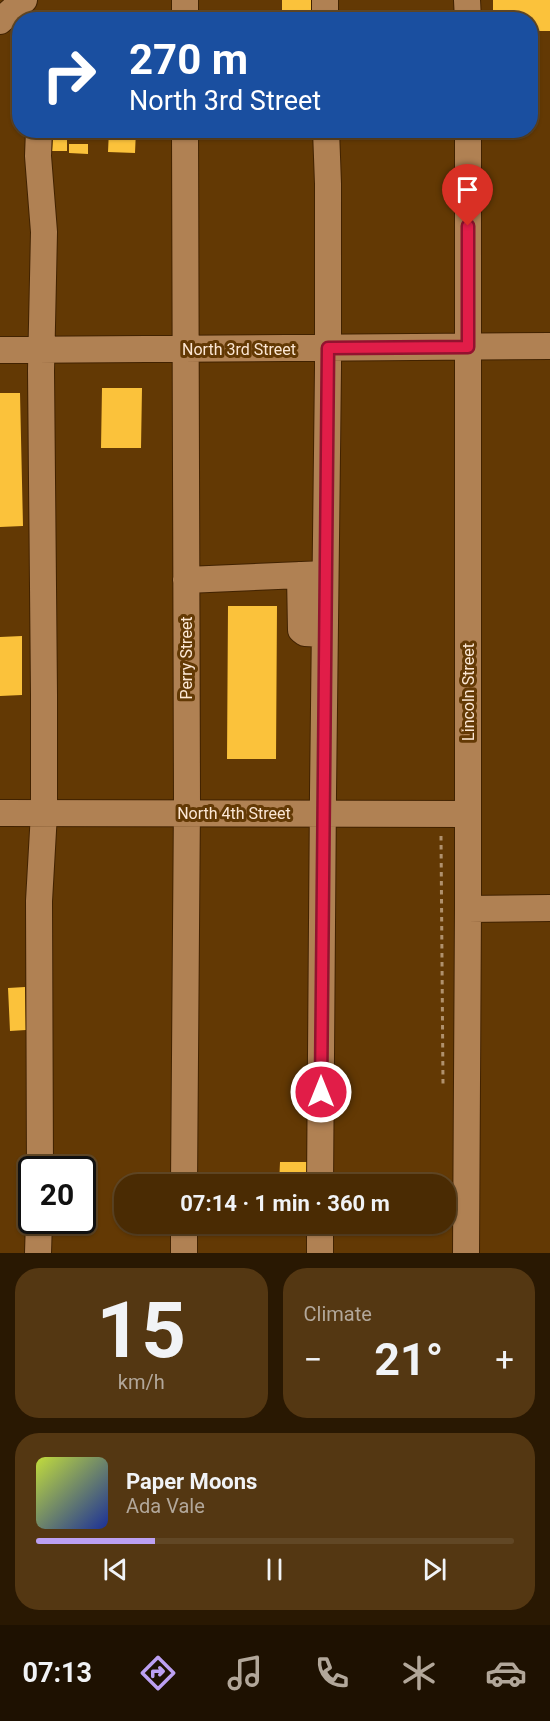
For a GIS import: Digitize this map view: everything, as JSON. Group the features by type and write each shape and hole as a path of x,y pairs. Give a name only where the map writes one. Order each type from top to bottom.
{"street":[{"path":"0,21 26,0"},
{"path":"39,138 44,232 42,350 44,813 39,901 40,1156"},
{"name":"Perry Street","path":"184,1174 185,138"},
{"path":"320,1174 328,348 326,138"},
{"name":"Lincoln Street","path":"466,1253 468,138"},
{"name":"North 3rd Street","path":"0,350 550,346"},
{"path":"186,580 325,574"},
{"path":"300,575 301,630 305,633 324,634"},
{"name":"North 4th Street","path":"0,813 468,814"},
{"path":"468,909 550,908"},
{"path":"38,1253 39,1234"},
{"path":"184,1234 184,1253"},
{"path":"320,1234 320,1253"}],"path":[{"path":"441,814 443,1089"}],"building":[{"path":"282,0 317,0 317,12 282,12"},
{"path":"493,0 550,0 550,31 538,31 538,12 493,12"},
{"path":"53,138 67,138 67,151 52,151"},
{"path":"109,138 136,138 135,153 108,152"},
{"path":"69,144 88,144 88,154 69,153"},
{"path":"102,388 142,388 141,448 101,448"},
{"path":"0,393 20,393 23,526 0,527"},
{"path":"228,606 277,606 276,759 227,759"},
{"path":"22,636 22,695 0,696 0,637"},
{"path":"25,987 26,1030 10,1031 8,988"},
{"path":"280,1162 311,1162 311,1174 279,1174"},
{"path":"240,1172 240,1174 212,1174"}],"route":[{"path":"321,1092 322,793 328,348 468,347 468,226"}]}
